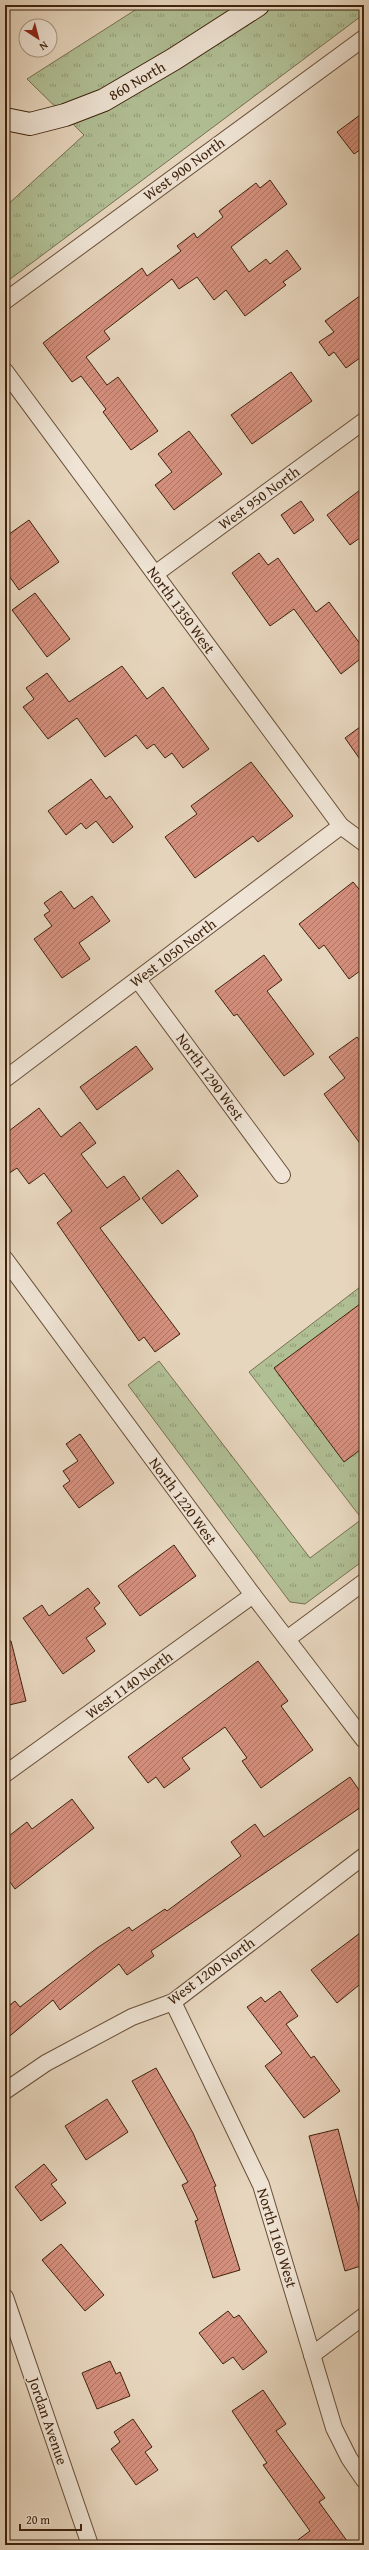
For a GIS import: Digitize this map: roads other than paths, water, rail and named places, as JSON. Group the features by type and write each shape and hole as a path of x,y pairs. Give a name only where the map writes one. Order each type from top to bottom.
{"street":[{"name":"860 North","path":"5,119 30,124 65,115 104,100 174,59 258,5"},
{"name":"West 900 North","path":"5,301 364,38"},
{"name":"North 1350 West","path":"5,371 341,826 364,843"},
{"name":"West 950 North","path":"155,574 364,421"},
{"name":"West 1050 North","path":"5,1079 341,826"},
{"name":"North 1290 West","path":"138,980 282,1175"},
{"name":"North 1220 West","path":"5,1259 253,1595 364,1740"},
{"path":"287,1639 364,1582"},
{"name":"West 1140 North","path":"5,1774 253,1595"},
{"name":"West 1200 North","path":"5,2091 46,2063 125,2021 173,2002 364,1856"},
{"name":"North 1160 West","path":"173,2002 261,2185 334,2428 349,2458 364,2480"},
{"name":"Jordan Avenue","path":"5,2297 90,2545"},
{"path":"312,2355 364,2316"}]}
